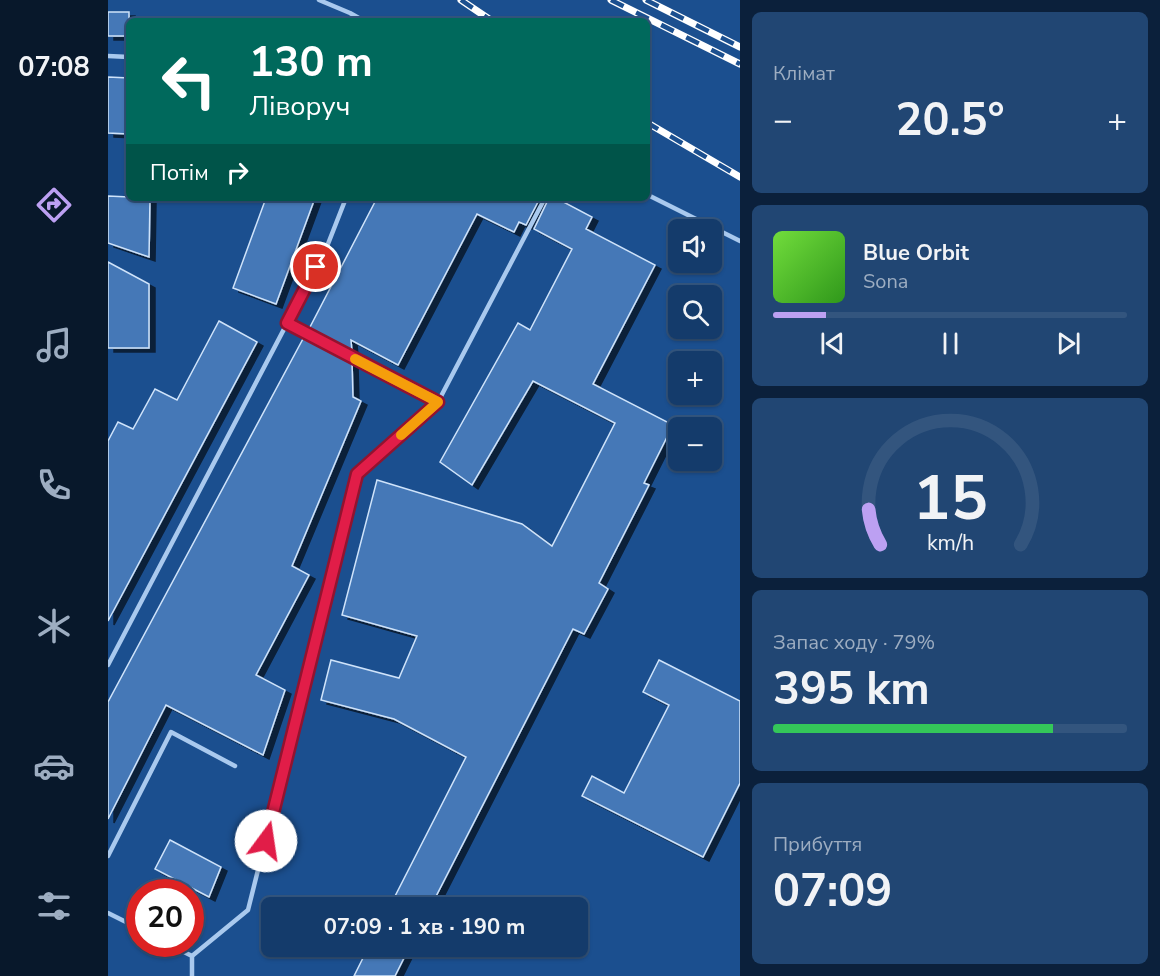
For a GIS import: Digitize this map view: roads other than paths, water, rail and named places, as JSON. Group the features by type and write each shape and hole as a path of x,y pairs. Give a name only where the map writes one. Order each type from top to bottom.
{"lane":[{"path":"318,0 359,18"},
{"path":"108,56 126,57"},
{"path":"650,196 740,241"},
{"path":"108,665 326,249 345,201"},
{"path":"204,946 249,910 357,474 438,402 543,201"},
{"path":"287,323 438,402"},
{"path":"108,856 171,732 235,766"},
{"path":"108,913 126,922"},
{"path":"192,957 192,976"}],"railway":[{"path":"461,0 488,18"},
{"path":"611,0 647,18"},
{"path":"646,0 740,47"},
{"path":"650,19 740,64"},
{"path":"650,124 740,177"}]}
